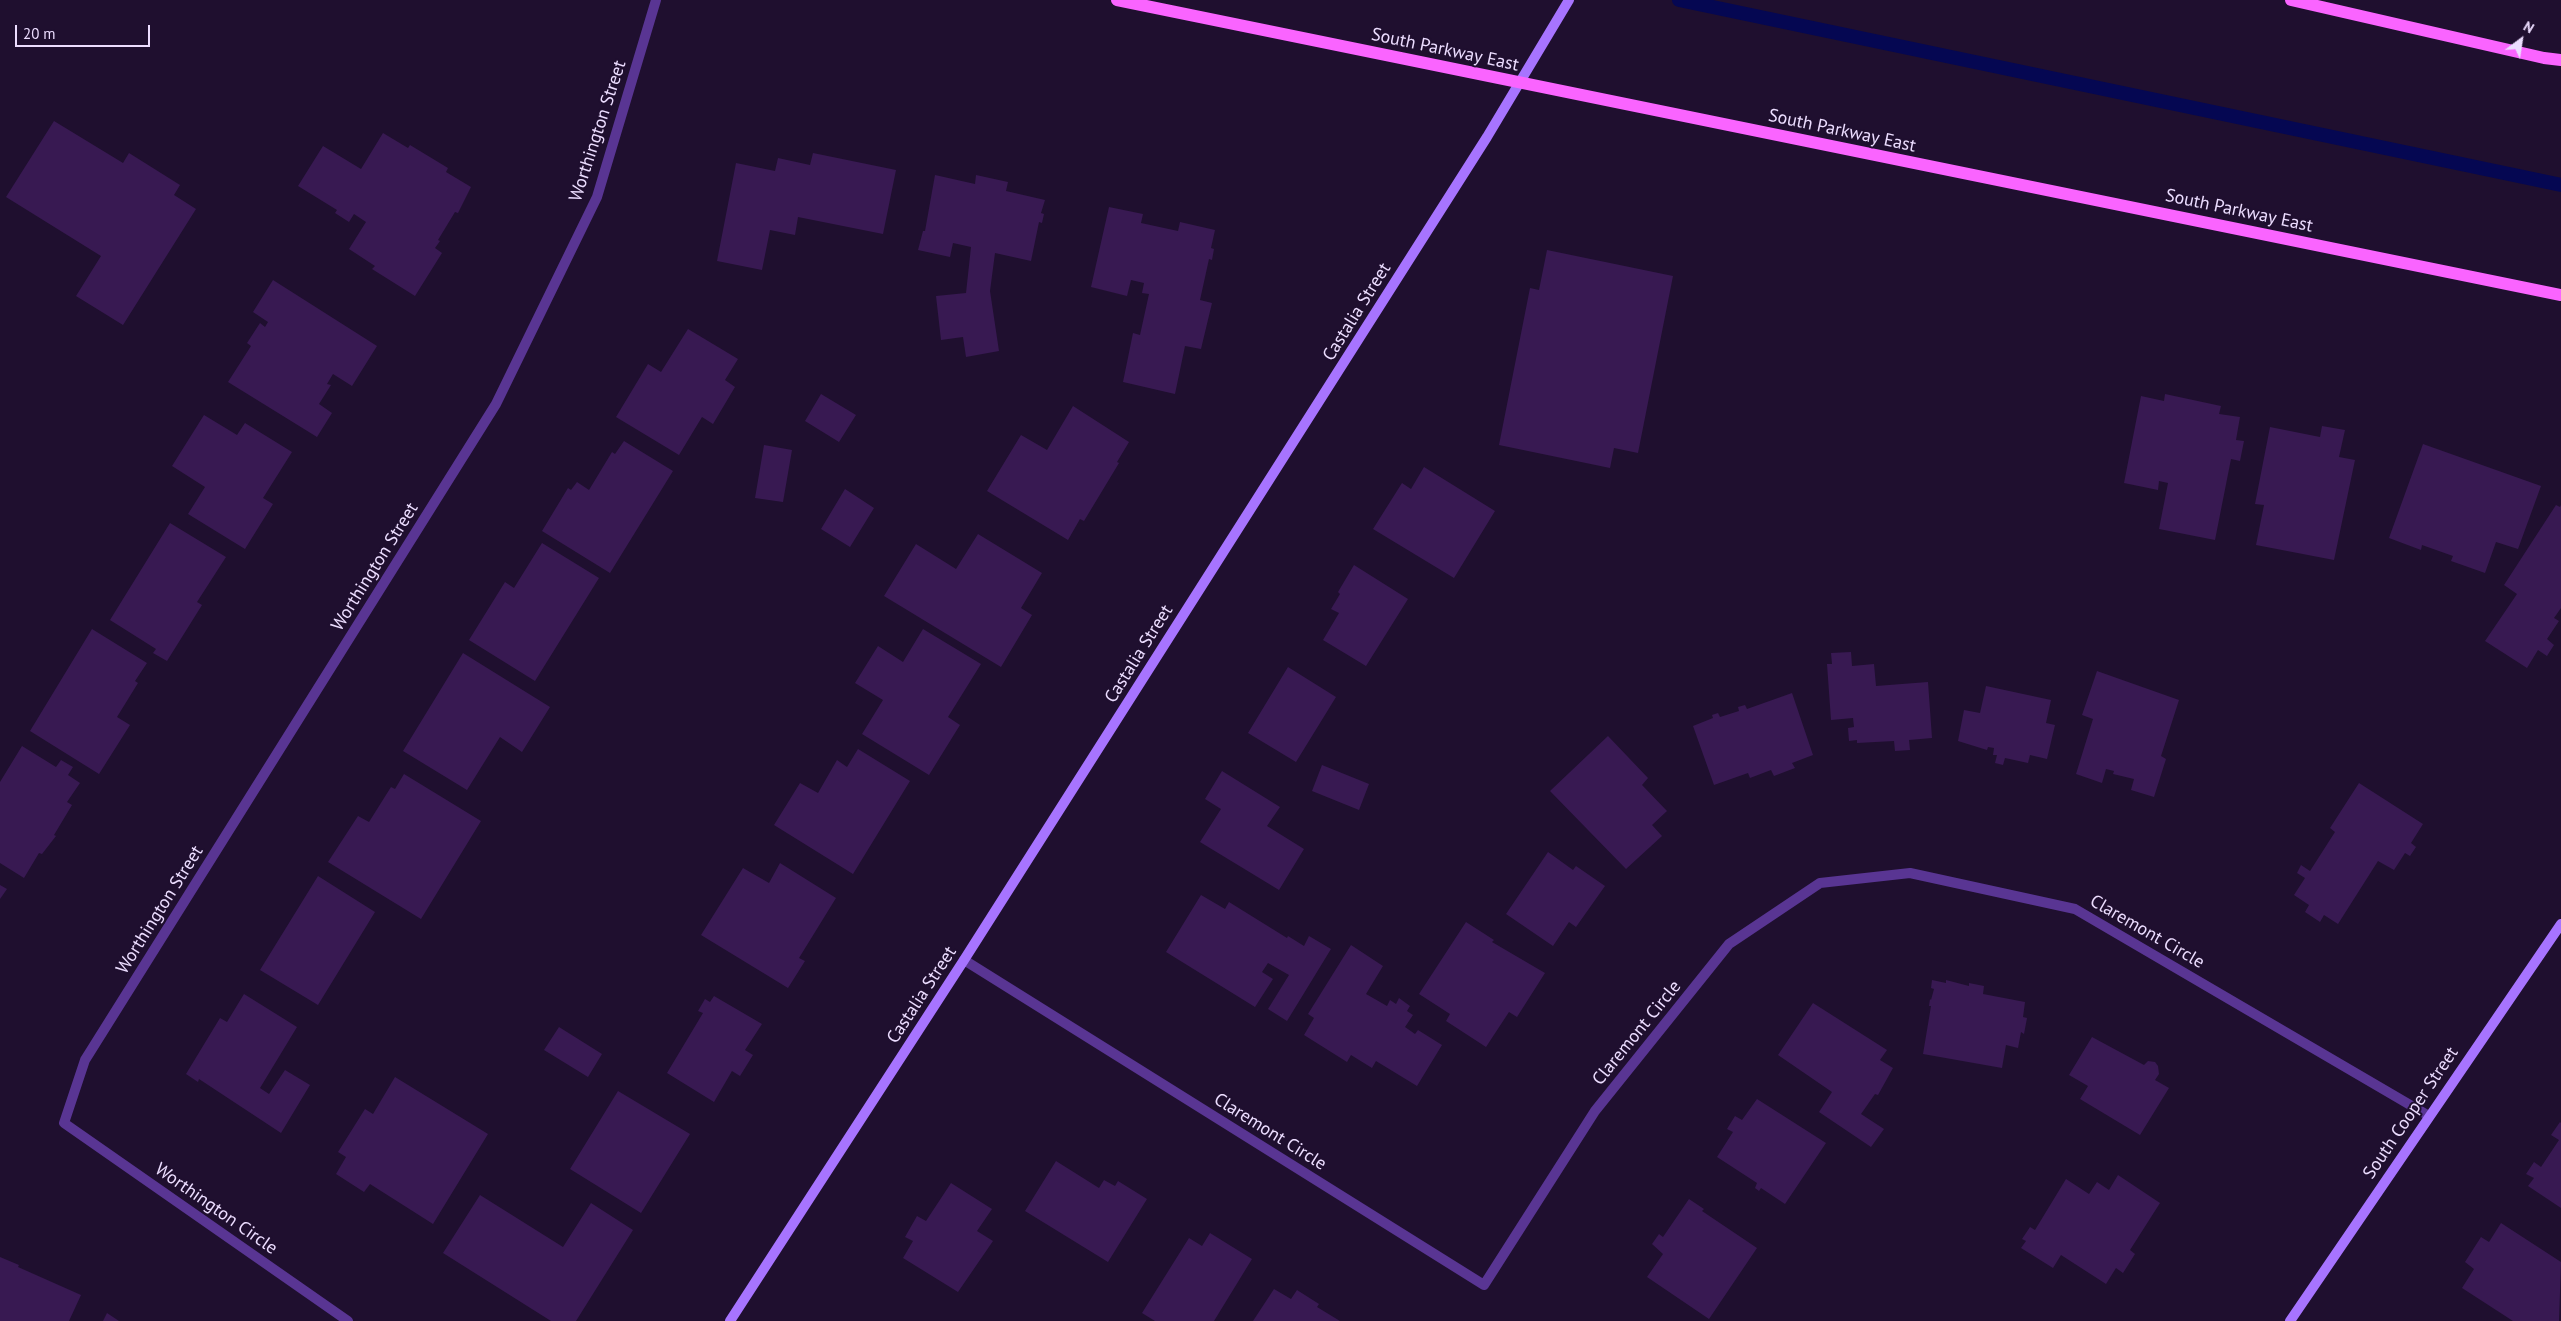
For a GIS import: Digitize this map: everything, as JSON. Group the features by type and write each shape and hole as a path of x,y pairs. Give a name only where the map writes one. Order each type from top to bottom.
{"main road":[{"name":"South Parkway East","path":"1117,0 2561,295"},
{"path":"2291,0 2544,58 2561,60"}],"street":[{"name":"Worthington Street","path":"64,1123 85,1060 496,404 596,197 656,0"},
{"name":"Castalia Street","path":"730,1321 964,960 1521,84 1569,0"},
{"name":"Claremont Circle","path":"964,960 1484,1285 1595,1111 1729,944 1820,883 1910,873 2075,909 2429,1116"},
{"name":"South Cooper Street","path":"2290,1321 2561,924"},
{"name":"Worthington Circle","path":"64,1123 348,1321"}],"building":[{"path":"54,121 123,163 129,153 180,185 174,195 196,209 123,325 76,296 101,256 6,197"},
{"path":"383,133 408,148 410,145 448,168 446,172 471,187 458,213 455,212 438,240 440,241 435,248 442,253 415,296 372,269 375,266 349,249 366,222 354,214 349,222 335,213 337,210 298,186 323,146 361,169"},
{"path":"813,153 896,170 883,234 798,217 795,235 770,230 762,270 717,261 736,163 775,171 778,158 810,165"},
{"path":"935,175 975,184 976,175 1008,182 1006,191 1045,200 1041,213 1044,214 1042,223 1039,222 1031,261 995,253 990,291 999,351 966,357 963,337 941,340 936,296 966,293 971,247 953,243 950,257 918,250 923,231 925,231"},
{"path":"1109,207 1143,214 1141,223 1178,231 1180,222 1215,230 1211,248 1214,249 1212,260 1209,259 1200,300 1212,303 1201,349 1185,346 1175,394 1123,382 1133,333 1140,335 1149,294 1142,293 1144,283 1131,280 1127,296 1091,287"},
{"path":"1547,250 1673,276 1638,453 1614,448 1610,468 1499,445 1530,288 1539,290"},
{"path":"273,280 377,346 352,386 333,374 327,384 331,385 319,404 332,413 317,437 228,382 251,346 247,343 260,323 265,327 268,322 253,312"},
{"path":"688,329 738,359 725,380 735,387 713,424 702,417 679,455 616,417 648,364 661,372"},
{"path":"821,394 856,415 839,442 805,421"},
{"path":"2165,394 2221,406 2219,414 2240,417 2236,440 2244,441 2240,461 2231,459 2215,540 2159,529 2168,483 2159,481 2158,490 2124,483 2141,396 2164,401"},
{"path":"1073,406 1129,442 1117,462 1119,463 1084,521 1080,519 1068,540 987,491 1021,435 1047,450"},
{"path":"204,415 237,435 245,423 292,452 263,498 273,504 245,549 188,514 205,487 172,466"},
{"path":"2322,426 2345,430 2339,457 2355,460 2334,560 2256,545 2264,505 2255,504 2270,427 2320,437"},
{"path":"624,441 673,471 610,573 542,531 568,488 571,490 577,482 589,490 612,452 615,454"},
{"path":"2423,444 2541,486 2518,549 2496,542 2485,573 2451,561 2453,556 2422,545 2421,550 2389,538"},
{"path":"764,445 792,450 783,502 755,498"},
{"path":"1424,467 1495,511 1454,578 1373,529 1402,483 1411,489"},
{"path":"845,489 874,508 850,547 821,529"},
{"path":"2556,505 2560,507 2561,505 2561,608 2554,618 2559,621 2547,639 2554,645 2547,656 2538,650 2527,668 2485,641 2517,594 2504,585"},
{"path":"170,523 226,557 197,602 202,605 167,661 153,653 156,649 110,620"},
{"path":"978,534 1042,573 1021,608 1032,615 1001,667 884,596 916,544 956,569"},
{"path":"542,543 599,578 535,681 469,640 505,582 514,588"},
{"path":"1354,565 1408,599 1366,666 1323,640 1339,613 1331,609 1340,594 1338,592"},
{"path":"92,629 147,663 135,681 138,683 117,717 130,725 99,774 30,731"},
{"path":"923,629 981,664 948,717 960,725 929,775 862,734 883,700 855,683 878,646 903,662"},
{"path":"1851,652 1852,666 1874,664 1876,686 1928,682 1932,738 1909,740 1910,750 1895,751 1894,741 1857,743 1857,740 1849,741 1848,728 1854,727 1853,718 1831,720 1827,664 1832,664 1831,653"},
{"path":"463,653 550,707 522,752 500,737 467,790 403,751"},
{"path":"1288,667 1336,697 1296,762 1248,733"},
{"path":"2097,671 2179,700 2161,756 2166,759 2154,797 2131,790 2134,779 2113,774 2114,771 2106,769 2102,783 2076,774 2093,719 2082,715"},
{"path":"1986,686 2051,700 2046,723 2055,725 2047,759 2030,755 2028,763 2005,758 2003,765 1995,763 1997,755 1993,755 1994,748 1988,747 1987,750 1958,741 1964,710 1980,713"},
{"path":"1792,693 1813,755 1792,763 1795,768 1774,776 1771,770 1750,778 1748,773 1714,785 1693,726 1713,718 1712,715 1718,713 1720,717 1739,711 1738,707 1745,705 1747,709"},
{"path":"1608,736 1648,778 1642,785 1667,811 1652,825 1662,836 1626,869 1550,791"},
{"path":"22,746 56,767 61,760 73,767 68,775 80,783 67,802 72,805 54,835 56,836 42,854 39,853 24,878 0,863 0,782"},
{"path":"858,749 910,781 853,874 774,825 800,783 818,793 837,760 847,767"},
{"path":"1322,765 1369,784 1359,810 1312,791"},
{"path":"1222,771 1280,807 1267,826 1304,849 1279,890 1200,842 1221,809 1205,799"},
{"path":"404,774 481,821 421,919 328,862 358,816 369,822 391,787 395,789"},
{"path":"2359,783 2423,824 2411,843 2416,847 2410,856 2405,853 2394,870 2378,861 2338,924 2324,915 2320,922 2305,912 2309,905 2294,895 2305,878 2297,873 2301,865 2310,871 2335,832 2330,828"},
{"path":"1548,852 1573,870 1576,866 1605,886 1576,927 1569,922 1553,946 1506,914"},
{"path":"780,863 836,898 799,958 805,961 788,988 701,935 743,868 769,883"},
{"path":"318,876 375,912 318,1005 260,970"},
{"path":"0,885 7,889 0,899"},
{"path":"1201,895 1225,909 1229,902 1287,938 1288,936 1304,946 1309,936 1331,949 1287,1021 1268,1009 1289,975 1268,963 1262,972 1273,979 1255,1007 1166,952"},
{"path":"1466,922 1494,940 1492,942 1545,973 1517,1017 1509,1012 1486,1047 1446,1021 1450,1014 1419,994"},
{"path":"1351,945 1383,966 1366,994 1387,1006 1390,1000 1396,1004 1399,998 1410,1006 1407,1011 1413,1015 1405,1027 1415,1034 1418,1030 1442,1045 1417,1086 1376,1061 1372,1068 1351,1055 1347,1062 1304,1035 1314,1018 1308,1014"},
{"path":"1932,980 1946,983 1946,980 1969,986 1969,983 1984,986 1983,994 2025,1002 2023,1017 2027,1018 2024,1034 2021,1032 2018,1048 2006,1045 2002,1068 1923,1054 1931,1006 1929,1006 1930,999 1934,989 1931,988"},
{"path":"244,994 297,1027 260,1088 269,1094 285,1070 310,1085 281,1133 199,1079 198,1082 186,1074 220,1018 227,1022"},
{"path":"714,996 762,1024 745,1050 753,1055 740,1076 732,1071 714,1102 667,1073 703,1013 698,1011 705,999 710,1002"},
{"path":"1813,1003 1887,1050 1880,1060 1893,1068 1878,1095 1875,1094 1861,1114 1884,1129 1871,1147 1819,1112 1832,1092 1778,1055"},
{"path":"559,1027 602,1054 588,1077 544,1050"},
{"path":"2092,1037 2144,1065 2148,1061 2155,1062 2158,1066 2159,1074 2155,1080 2169,1088 2140,1135 2080,1099 2088,1086 2069,1075"},
{"path":"395,1077 488,1134 433,1224 370,1184 364,1192 336,1174 346,1157 338,1152 365,1109 373,1114"},
{"path":"618,1091 690,1134 641,1213 570,1169"},
{"path":"1757,1099 1826,1143 1785,1204 1761,1188 1759,1191 1755,1188 1757,1183 1717,1157 1733,1132 1727,1129 1735,1116 1742,1120"},
{"path":"2560,1122 2561,1208 2528,1186 2534,1178 2526,1174 2534,1162 2541,1167 2559,1140 2551,1135"},
{"path":"1056,1161 1099,1188 1104,1180 1115,1186 1118,1181 1147,1199 1108,1262 1025,1211"},
{"path":"2118,1175 2160,1203 2130,1250 2135,1254 2123,1273 2116,1268 2106,1284 2061,1255 2053,1268 2021,1248 2026,1241 2022,1239 2030,1227 2035,1230 2066,1179 2089,1194 2097,1182 2109,1190"},
{"path":"951,1183 992,1209 977,1231 993,1241 958,1292 903,1258 913,1241 905,1237 917,1216 926,1221"},
{"path":"480,1195 563,1247 591,1203 633,1230 576,1321 551,1321 443,1253"},
{"path":"1689,1199 1704,1209 1702,1211 1757,1248 1709,1319 1647,1277 1663,1254 1652,1244 1659,1234 1663,1237"},
{"path":"2501,1223 2561,1262 2559,1321 2513,1321 2462,1288 2474,1269 2465,1262 2481,1237 2489,1242"},
{"path":"1210,1233 1252,1259 1214,1321 1155,1321 1142,1313 1189,1238 1202,1246"},
{"path":"0,1257 81,1295 69,1321 0,1321"},
{"path":"1274,1289 1291,1299 1297,1290 1319,1304 1317,1307 1340,1321 1253,1321"},
{"path":"107,1313 119,1321 103,1321"}],"waterway":[{"path":"1679,0 2561,185"}]}
